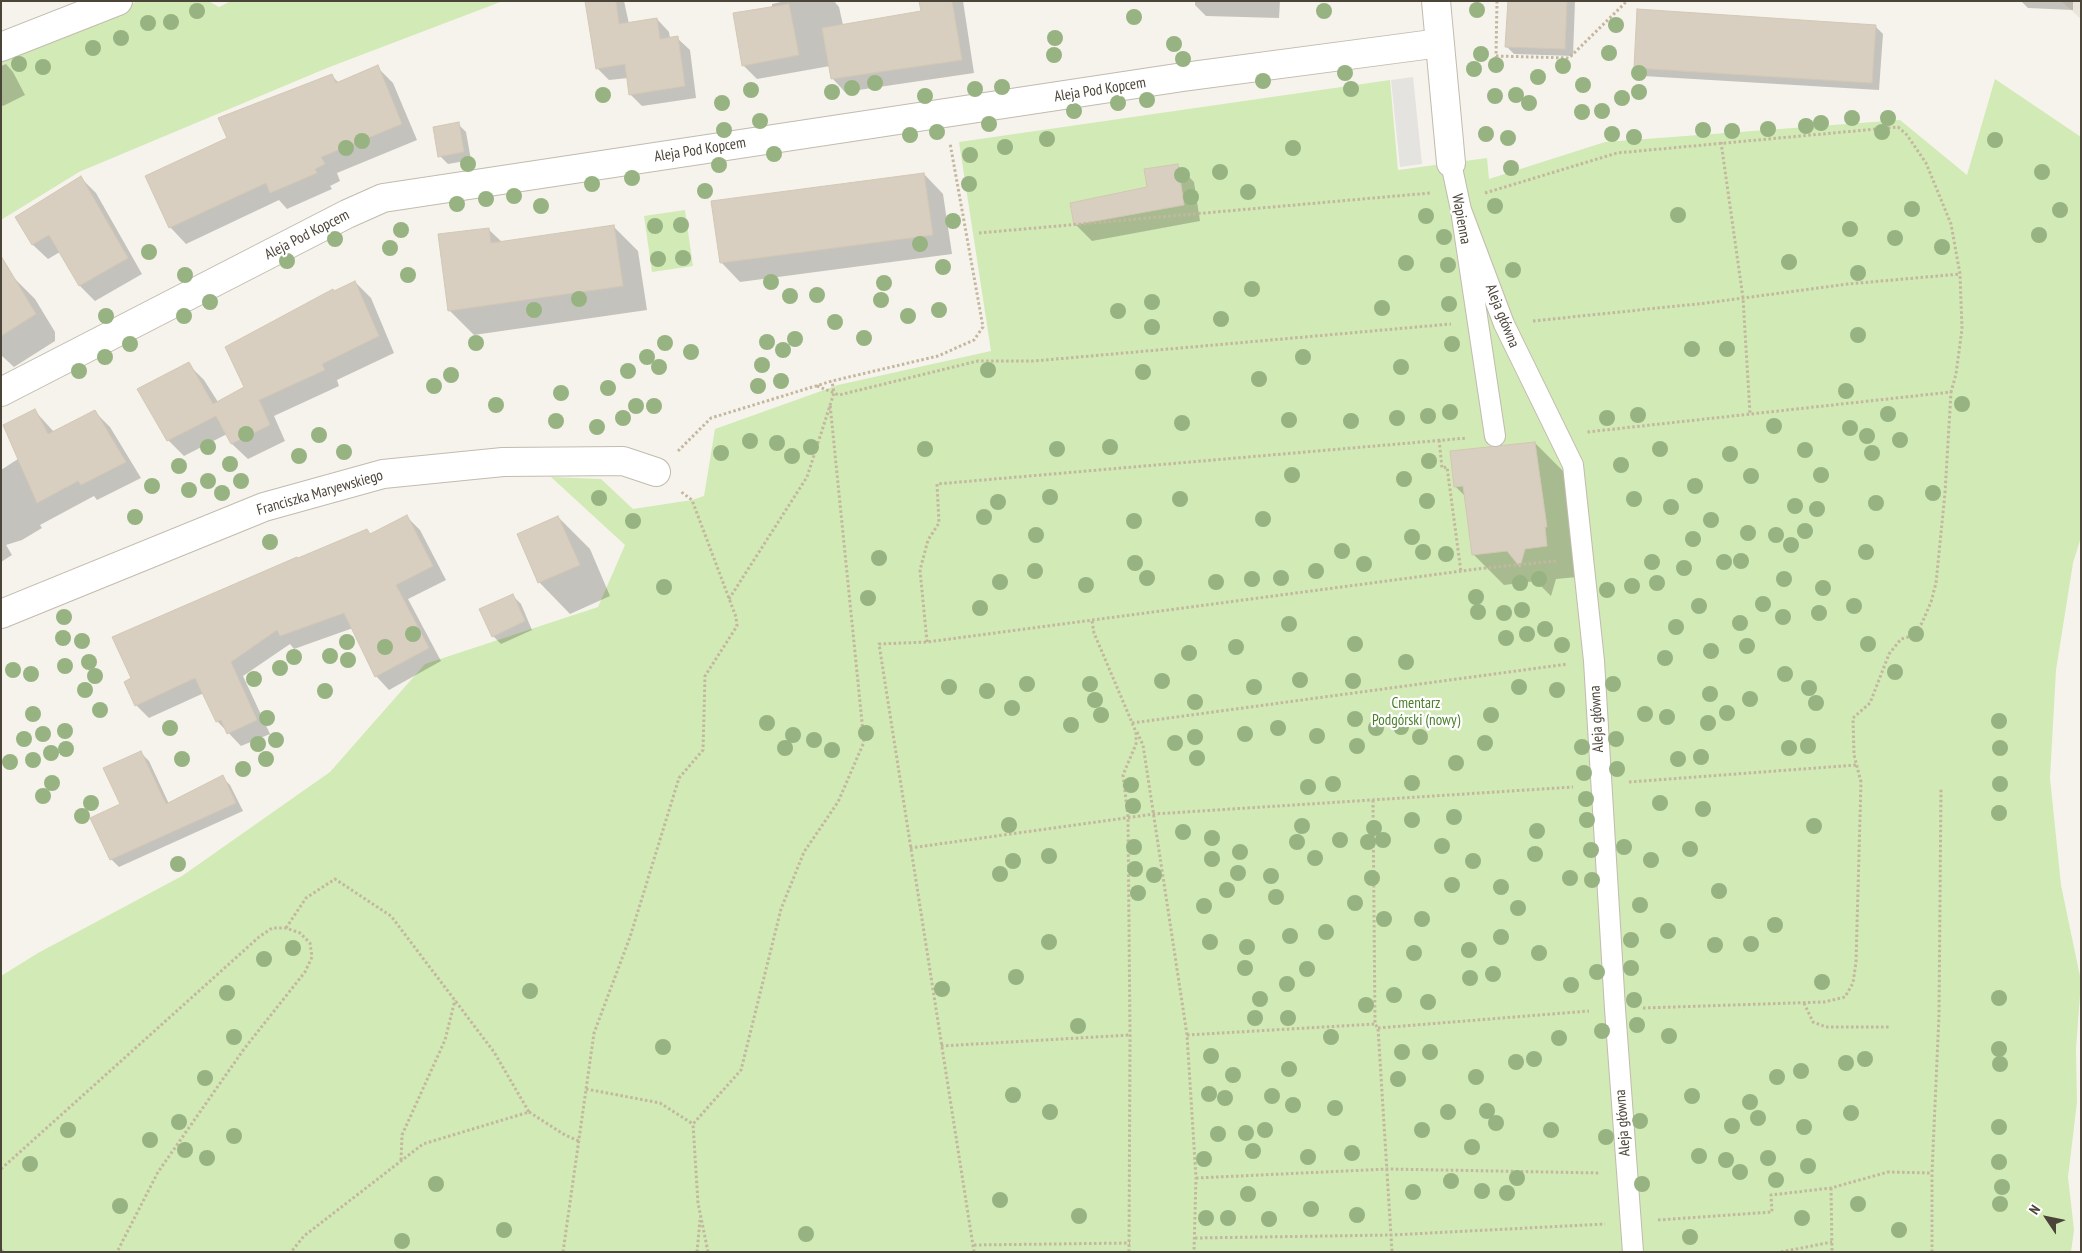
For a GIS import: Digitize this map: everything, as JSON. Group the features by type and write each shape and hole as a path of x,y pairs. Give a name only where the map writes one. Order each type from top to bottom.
{"street":[{"path":"1,47 118,1"},
{"name":"Wapienna","path":"1436,1 1451,163 1459,200 1495,436"},
{"name":"Aleja Pod Kopcem","path":"1,392 329,223 383,198 1183,77 1440,43"},
{"name":"Aleja główna","path":"1459,200 1504,324 1573,464 1594,661 1615,1009 1633,1252"},
{"name":"Franciszka Maryewskiego","path":"1,614 264,507 383,474 503,462 623,460 656,472"}],"path":[{"path":"1497,1 1496,56 1569,58 1627,1"},
{"path":"979,233 1459,200 1617,153 1898,127 1907,135 1926,163 1951,224 1960,274 1962,329 1956,374 1951,392 1945,493 1936,583 1932,602 1922,623 1912,636 1901,639 1889,654 1870,704 1853,718 1854,755 1861,782 1856,962 1853,983 1845,997 1824,1002 1615,1009 1378,1028"},
{"path":"694,436 711,418 832,381 938,356 974,340 983,327 949,140 959,139"},
{"path":"1721,142 1743,298 1750,414"},
{"path":"1504,324 1743,298 1848,284 1960,274"},
{"path":"817,386 839,395 978,361 1034,361 1478,322"},
{"path":"729,598 807,477 834,393 832,381"},
{"path":"1559,435 1951,392"},
{"path":"708,1252 701,1215 693,1124 741,1070 781,909 804,852 838,802 864,742 830,404"},
{"path":"927,642 920,570 928,540 939,523 937,484 1495,436"},
{"path":"1439,440 1442,468 1447,467 1461,572"},
{"path":"563,1252 594,1033 630,937 679,778 703,750 705,676 736,626 729,598 692,500 656,472"},
{"path":"974,1252 879,644 927,642 1461,572 1584,558"},
{"path":"1092,621 1094,634 1143,745 1186,1035 1196,1178 1194,1252"},
{"path":"1132,723 1594,661"},
{"path":"1129,1252 1128,817 1123,775 1136,744 1136,732"},
{"path":"1932,1252 1932,1173 1939,1015 1941,789"},
{"path":"1373,800 1374,1024 1378,1028 1392,1252"},
{"path":"910,848 1154,814 1349,801"},
{"path":"286,928 306,898 335,879 391,916 494,1052 529,1112 565,1135 579,1141"},
{"path":"1,1169 259,937 272,928 286,928 300,933 310,943 312,957 305,972 244,1049 158,1172 117,1252"},
{"path":"401,1161 402,1135 445,1040 455,1000"},
{"path":"1804,1003 1813,1022 1826,1028 1890,1027"},
{"path":"1186,1035 1374,1024"},
{"path":"941,1046 1130,1035"},
{"path":"586,1089 660,1103 693,1124"},
{"path":"291,1252 304,1236 423,1144 529,1112"},
{"path":"1196,1178 1388,1169 1627,1174"},
{"path":"1195,1238 1391,1235 1630,1223 1772,1212 1771,1195 1831,1188 1888,1172 1932,1173"},
{"path":"1831,1188 1832,1252"},
{"path":"697,1252 701,1215"},
{"path":"1781,1252 1832,1242"},
{"path":"974,1245 1130,1243"}],"shaded area":[{"path":"2061,1 2081,1 2081,19"},
{"path":"1413,77 1422,164 1400,167 1391,80"}],"green space":[{"path":"138,1 208,1 219,7 231,1 503,1 327,68 79,172 1,220 1,59"},
{"name":"Cmentarz Podgórski (nowy)","path":"1995,79 2081,137 2081,537 2073,563 2056,670 2050,778 2061,885 2081,981 2076,1049 2077,1102 2068,1177 2074,1230 2071,1252 1,1252 1,976 38,953 182,876 330,772 425,664 598,607 625,545 551,477 601,479 633,509 692,500 704,496 715,429 838,385 991,351 959,142 1390,80 1398,170 1487,158 1489,179 1605,142 1900,120 1967,175"},
{"path":"685,210 693,266 652,272 644,216"}],"building":[{"path":"585,1 616,1 619,24 657,18 660,39 678,36 685,86 629,95 625,64 596,69"},
{"path":"919,1 952,1 962,60 831,79 822,28 921,11"},
{"path":"1508,1 1567,1 1565,49 1505,47"},
{"path":"789,4 799,55 742,66 733,13"},
{"path":"1637,9 1876,25 1872,83 1634,68"},
{"path":"378,65 402,124 321,157 325,164 315,169 317,173 270,193 266,183 169,228 145,176 227,138 218,118 332,74 336,83"},
{"path":"459,122 464,152 438,157 433,127"},
{"path":"1178,164 1184,205 1074,225 1070,203 1147,187 1144,169"},
{"path":"924,173 933,235 720,263 711,201"},
{"path":"81,176 128,258 79,286 49,235 32,245 15,217"},
{"path":"614,225 623,286 448,311 438,234 489,228 491,243"},
{"path":"1,256 36,314 1,336"},
{"path":"355,281 379,336 322,364 325,370 259,400 270,425 231,444 216,416 167,441 137,389 189,362 213,404 244,387 225,347 333,289 334,291"},
{"path":"35,409 48,434 95,410 126,462 81,485 78,481 37,503 3,425"},
{"path":"1535,442 1547,527 1545,527 1547,546 1525,549 1520,567 1507,551 1472,555 1463,486 1454,487 1450,451"},
{"path":"407,515 433,566 396,585 429,648 375,677 344,613 280,636 277,630 231,662 257,720 227,734 221,720 216,722 195,678 135,706 124,682 131,678 112,637 297,557 367,529 370,534"},
{"path":"558,516 580,565 538,583 517,534"},
{"path":"513,594 525,621 492,637 479,609"},
{"path":"141,751 166,804 223,775 236,803 110,860 90,818 120,804 103,768"}]}
